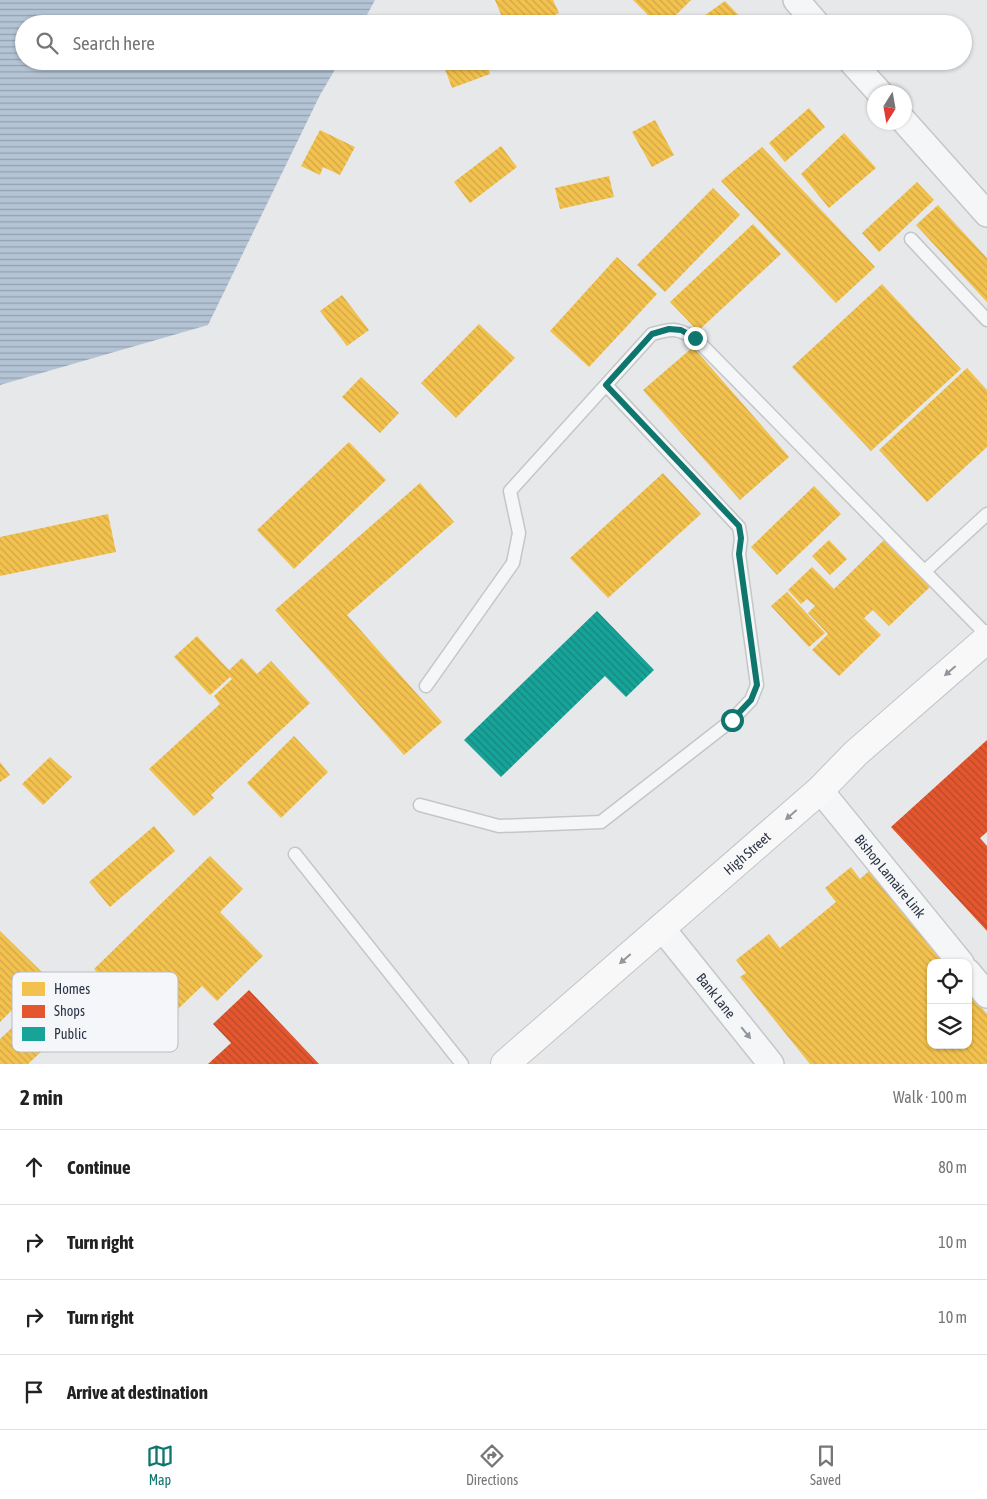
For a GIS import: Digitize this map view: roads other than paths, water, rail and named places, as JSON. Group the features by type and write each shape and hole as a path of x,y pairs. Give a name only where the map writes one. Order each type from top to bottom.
{"main road":[{"name":"High Street","path":"505,1064 820,790 856,753 987,639"}],"street":[{"path":"796,0 809,15"},
{"path":"859,70 873,85"},
{"path":"912,130 987,214"},
{"name":"Bishop Lamaire Link","path":"820,790 958,959"},
{"name":"Bank Lane","path":"661,927 771,1064"},
{"path":"972,977 987,995"}],"lane":[{"path":"911,239 987,320"},
{"path":"426,686 513,563 519,533 510,491 652,334 669,329 681,330 695,338 987,635"},
{"path":"420,805 499,826 601,822 732,720 751,700 757,685 739,554 741,538 739,526 606,385"},
{"path":"925,572 987,514"},
{"path":"295,854 462,1064"}],"water":[{"path":"0,0 375,0 367,15 15,15 15,70 335,70 320,95 208,325 0,385"}]}
